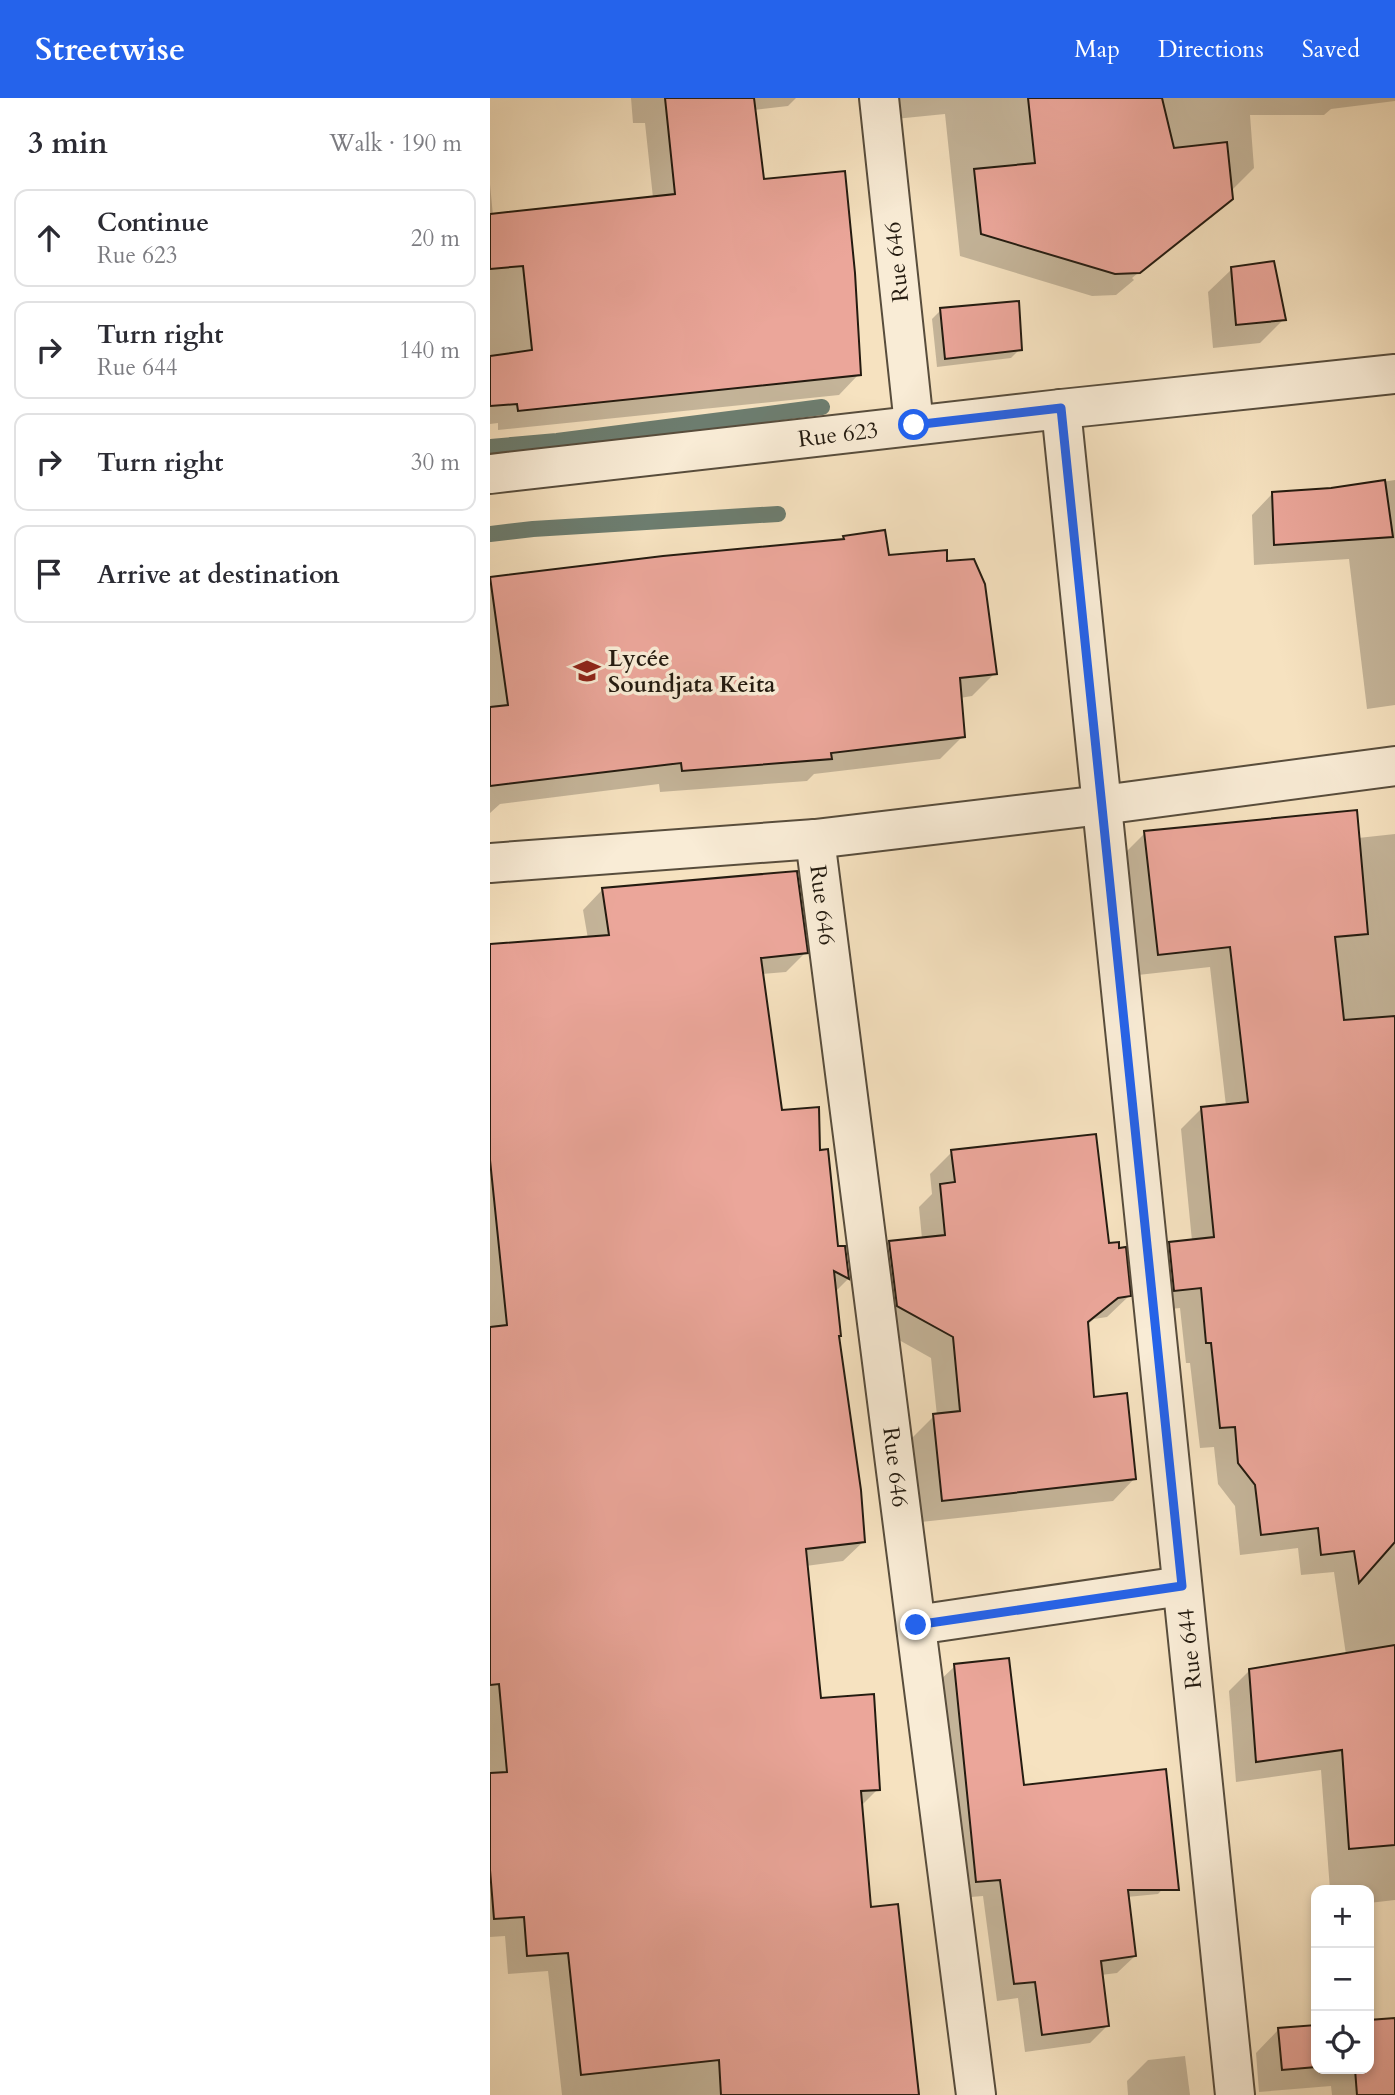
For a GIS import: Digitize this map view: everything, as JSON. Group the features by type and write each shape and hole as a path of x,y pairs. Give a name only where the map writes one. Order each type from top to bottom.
{"street":[{"name":"Rue 646","path":"879,98 914,425"},
{"name":"Rue 623","path":"490,474 1061,408 1395,374"},
{"name":"Rue 644","path":"1061,408 1235,2095"},
{"path":"490,863 815,839 1102,805 1395,766"},
{"name":"Rue 646","path":"815,839 976,2095"},
{"path":"916,1625 1182,1586"}],"building":[{"path":"665,98 754,98 764,179 845,171 861,375 518,411 517,404 490,406 490,356 532,350 523,266 490,269 490,214 675,194"},
{"path":"1028,98 1162,98 1174,148 1227,142 1233,199 1140,273 1115,274 981,234 974,169 1035,163"},
{"path":"1274,261 1286,320 1236,325 1231,267"},
{"path":"1019,301 1022,350 945,359 940,308"},
{"path":"1385,480 1393,537 1274,545 1272,492 1331,488"},
{"path":"885,530 889,555 947,550 947,561 974,559 985,584 997,674 960,678 965,737 831,753 832,759 682,771 681,763 490,786 490,707 508,705 490,577 663,556 844,539 843,536"},
{"path":"1357,810 1368,934 1335,937 1344,1020 1395,1016 1395,1542 1359,1583 1354,1551 1321,1555 1318,1528 1261,1535 1255,1485 1238,1463 1235,1427 1220,1428 1211,1343 1206,1343 1201,1288 1174,1291 1169,1242 1214,1237 1201,1107 1248,1102 1230,947 1158,955 1144,831"},
{"path":"797,871 808,953 761,958 782,1110 819,1107 820,1150 828,1149 838,1246 845,1246 849,1279 834,1271 839,1336 861,1490 865,1542 806,1549 821,1698 874,1694 880,1790 861,1791 871,1907 898,1904 919,2095 721,2095 719,2060 581,2075 568,1953 527,1956 524,1917 494,1919 490,1870 490,1773 507,1772 499,1684 490,1685 490,1327 507,1325 490,1160 490,944 609,935 602,888"},
{"path":"1096,1134 1109,1243 1119,1242 1119,1248 1126,1247 1131,1296 1118,1298 1088,1322 1094,1397 1127,1393 1136,1479 942,1501 933,1414 960,1411 953,1337 897,1306 889,1241 945,1235 940,1184 955,1182 951,1150"},
{"path":"1395,1645 1395,1845 1349,1849 1342,1750 1256,1762 1249,1669"},
{"path":"1009,1658 1024,1785 1166,1769 1179,1890 1128,1890 1136,1956 1101,1961 1109,2026 1042,2035 1035,1982 1014,1984 1000,1880 976,1882 954,1664"},
{"path":"1395,2018 1395,2095 1357,2095 1355,2074 1374,2074 1374,2020"},
{"path":"1311,2025 1311,2067 1282,2070 1278,2028"}],"waterway":[{"path":"490,447 822,407"},
{"path":"490,534 778,514"}],"place":[{"name":"Lycée Soundjata Keita","path":"587,671"}],"route":[{"path":"914,425 1061,408 1182,1586 916,1625"}]}
